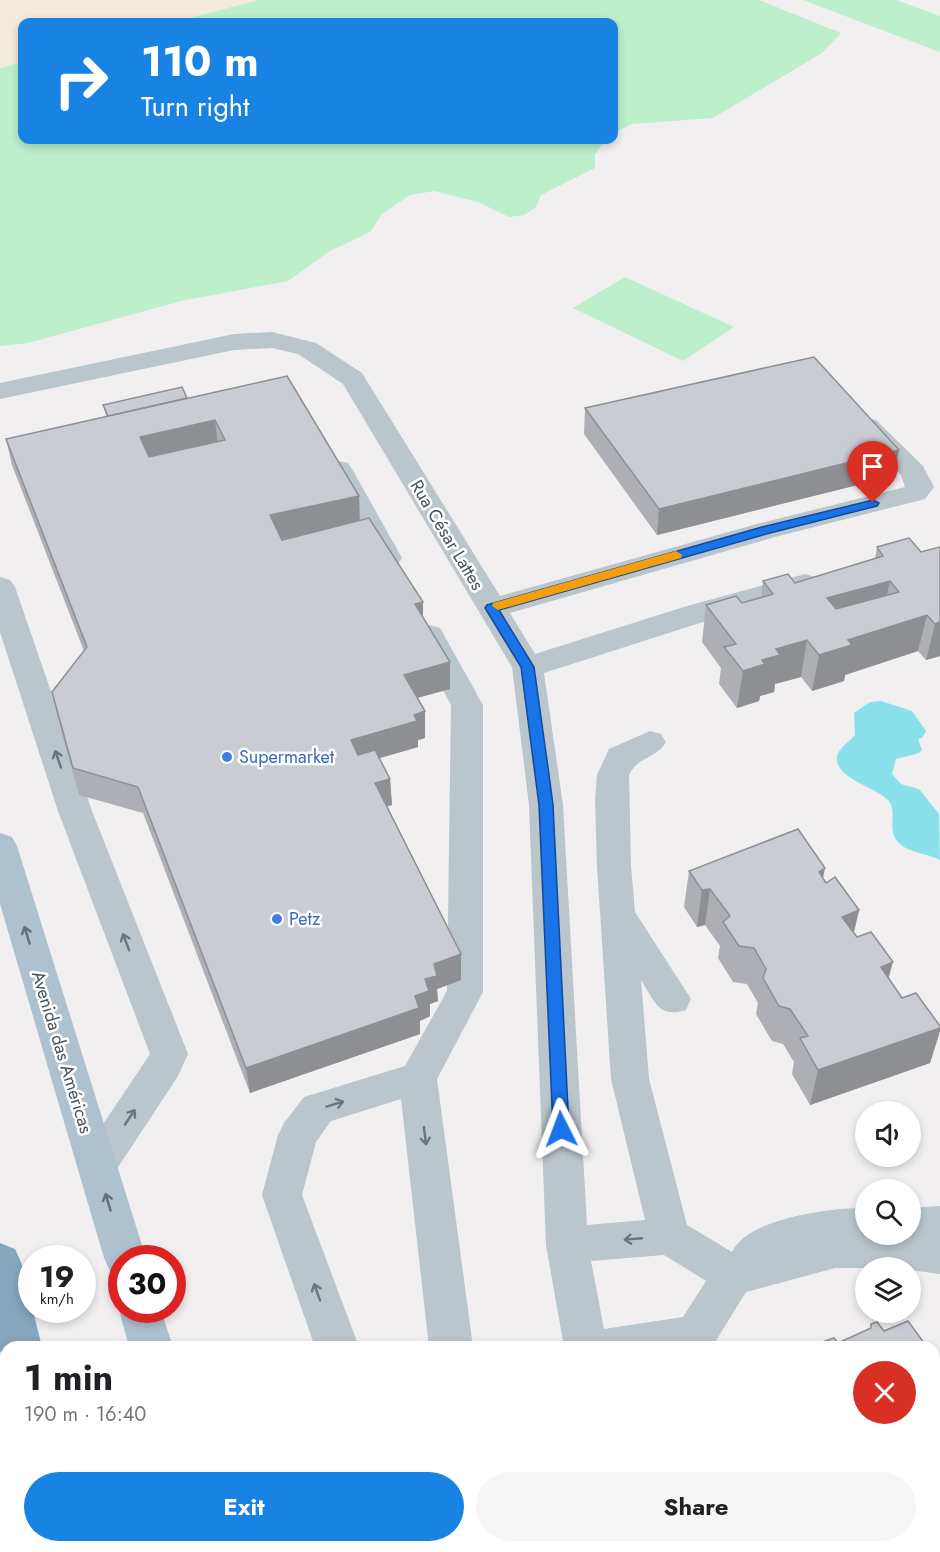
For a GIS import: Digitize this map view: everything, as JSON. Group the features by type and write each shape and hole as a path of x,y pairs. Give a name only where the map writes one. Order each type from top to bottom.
{"highway":[{"path":"0,1262 19,1341"}],"main road":[{"name":"Avenida das Américas","path":"0,846 121,1245"},
{"path":"144,1323 149,1341"}],"street":[{"name":"Rua César Lattes","path":"0,392 234,342 272,340 307,348 353,379 528,667 546,805 567,1245 585,1341"},
{"path":"491,608 767,530 915,493 921,487 914,472 846,405"},
{"path":"324,444 398,580"},
{"path":"528,667 698,613 833,576"},
{"path":"0,587 75,811 169,1054 165,1065 97,1166"},
{"path":"416,611 467,705 465,993 418,1078 450,1341"},
{"path":"650,742 621,757 613,775 612,811 617,914 637,1026 630,1079 669,1236"},
{"path":"617,914 673,999"},
{"path":"335,1341 282,1195 298,1134 318,1109 418,1078"},
{"path":"921,1225 940,1224"},
{"path":"696,1341 733,1275 761,1248 797,1233 855,1226"},
{"path":"567,1245 669,1236 733,1275 766,1269 789,1260 835,1249 885,1249 940,1255"}],"green space":[{"path":"258,0 759,0 841,33 822,53 713,118 632,124 618,131 618,18 188,18"},
{"path":"803,0 896,0 940,16 940,52"},
{"path":"18,63 18,144 602,144 595,155 595,168 541,195 536,207 524,215 509,217 478,202 434,191 410,195 382,214 370,232 330,251 288,281 181,301 28,343 0,346 0,68"},
{"path":"625,277 734,327 683,361 573,308"}],"sand":[{"path":"0,0 258,0 188,18 18,18 18,63 0,68"}],"water":[{"path":"881,701 912,711 926,731 922,738 918,739 922,750 919,753 896,759 892,774 901,784 919,789 939,814 940,860 902,846 893,832 892,809 887,799 848,776 837,763 838,753 855,735 854,713 870,702"}],"building":[{"path":"814,357 899,450 659,509 585,408"},
{"name":"Supermarket","path":"287,376 359,496 270,515 282,540 369,518 423,602 415,604 450,662 404,675 425,711 414,715 417,721 351,740 358,755 375,750 390,779 375,783 461,954 434,964 437,976 425,979 429,991 415,996 419,1008 246,1068 138,787 73,768 52,692 87,647 6,439","holes":["215,420 225,440 149,457 140,437"]},
{"path":"182,387 187,398 108,416 103,405"},
{"path":"909,538 921,552 940,547 940,622 935,624 927,615 848,640 852,645 819,655 807,640 776,649 780,655 762,660 765,664 743,671 724,647 736,644 706,605 736,596 742,603 773,594 763,581 788,574 795,583 883,556 877,547","holes":["890,581 899,592 836,609 827,598"]},
{"path":"798,829 825,868 819,872 826,883 835,877 859,910 842,917 857,937 871,932 893,962 881,967 902,998 916,993 940,1028 818,1070 800,1038 808,1036 790,1009 779,1006 763,978 766,969 754,948 739,946 723,922 730,916 710,889 702,890 689,871"},
{"path":"878,1323 884,1331 903,1323 909,1323 923,1341 842,1341 871,1328 871,1324"}],"slow traffic":[{"path":"498,606 676,555"}],"place":[{"name":"Supermarket","path":"227,757"},
{"name":"Petz","path":"277,919"}],"route":[{"path":"561,1129 546,805 528,667 491,608 767,530 873,503"}]}
